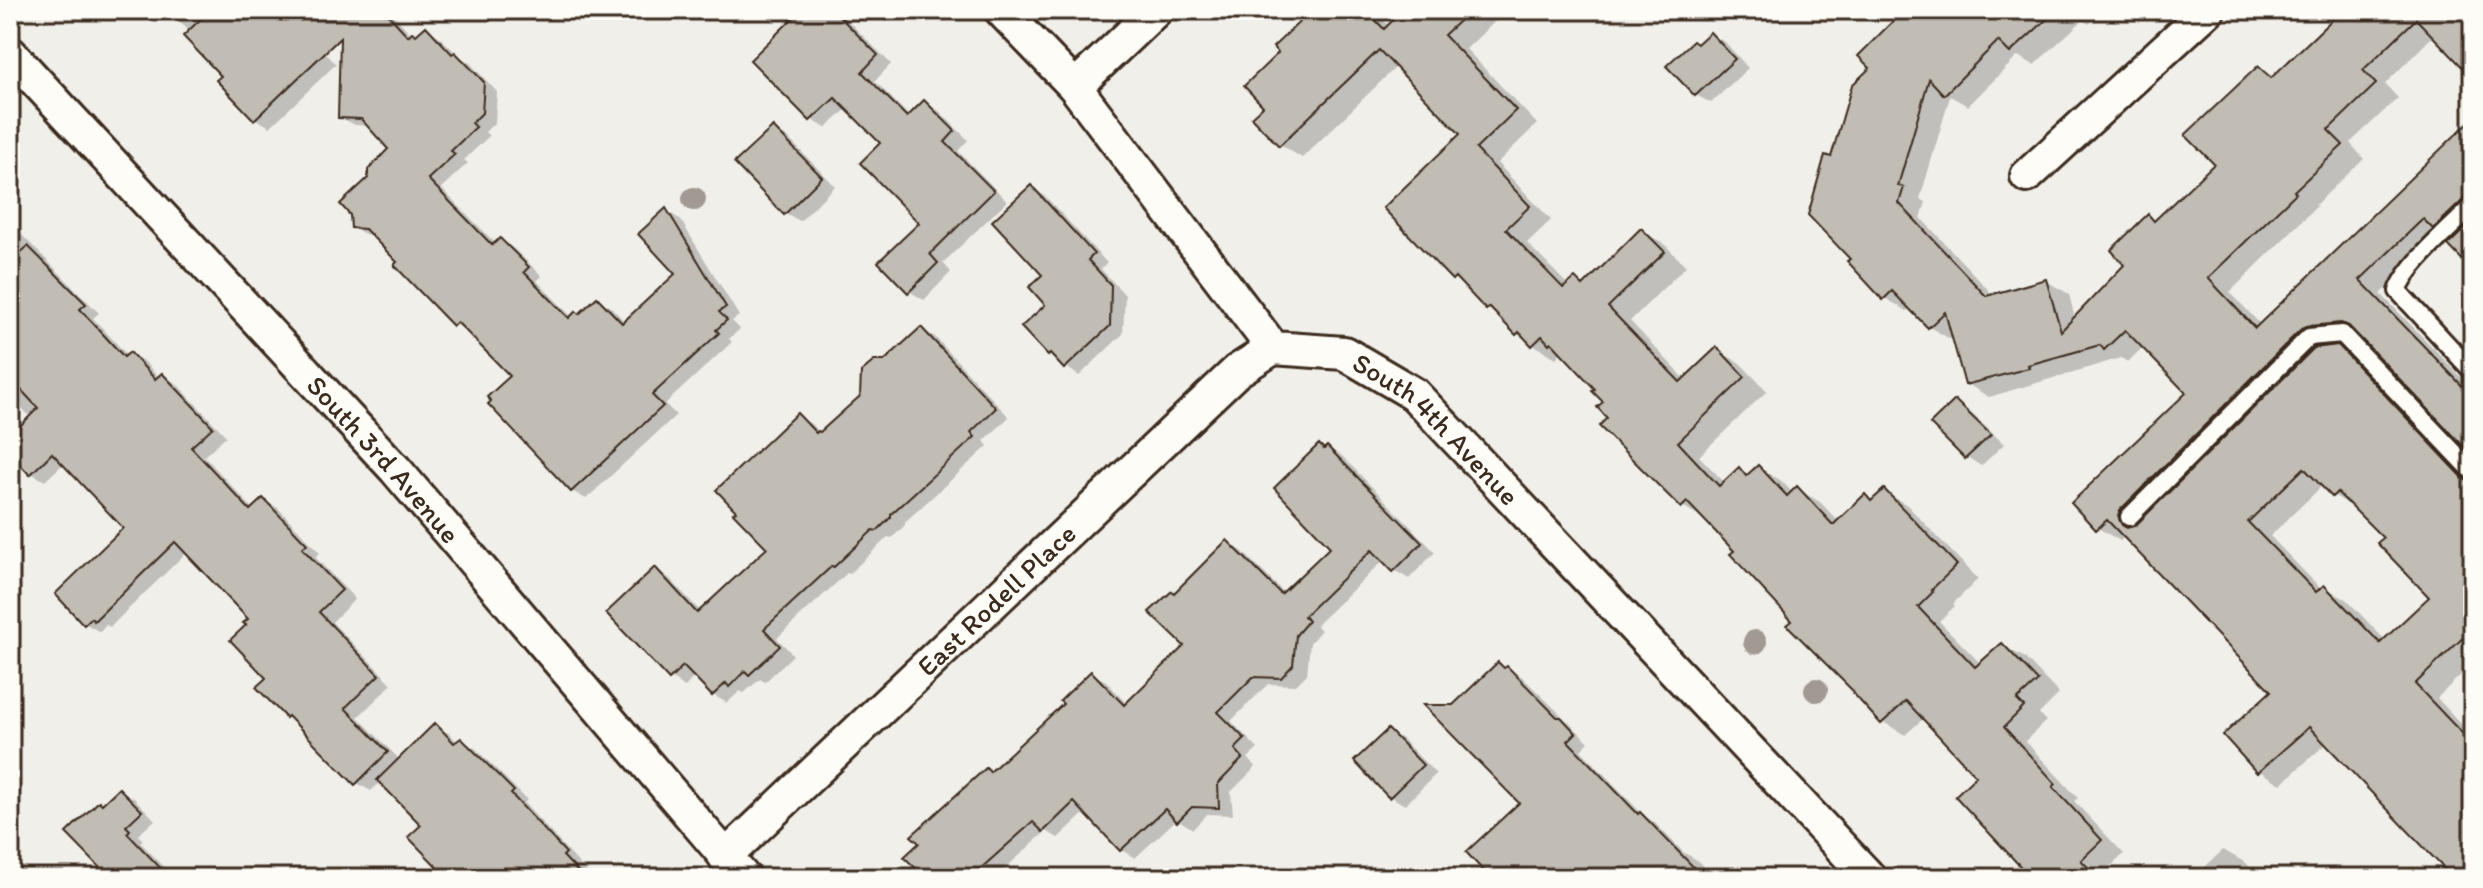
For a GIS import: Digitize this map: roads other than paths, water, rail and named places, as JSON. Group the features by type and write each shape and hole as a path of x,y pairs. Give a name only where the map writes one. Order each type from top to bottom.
{"street":[{"path":"1001,10 1075,87 1273,348"},
{"path":"1075,87 1156,10"},
{"path":"2027,176 2208,10"},
{"name":"South 3rd Avenue","path":"10,53 395,469 734,868"},
{"name":"East Rodell Place","path":"734,868 1237,371 1273,348"},
{"name":"South 4th Avenue","path":"1273,348 1344,353 1414,394 1870,878"}],"lane":[{"path":"2473,206 2417,263 2398,291 2473,372"},
{"path":"2129,517 2309,337 2342,334 2473,472"}]}
